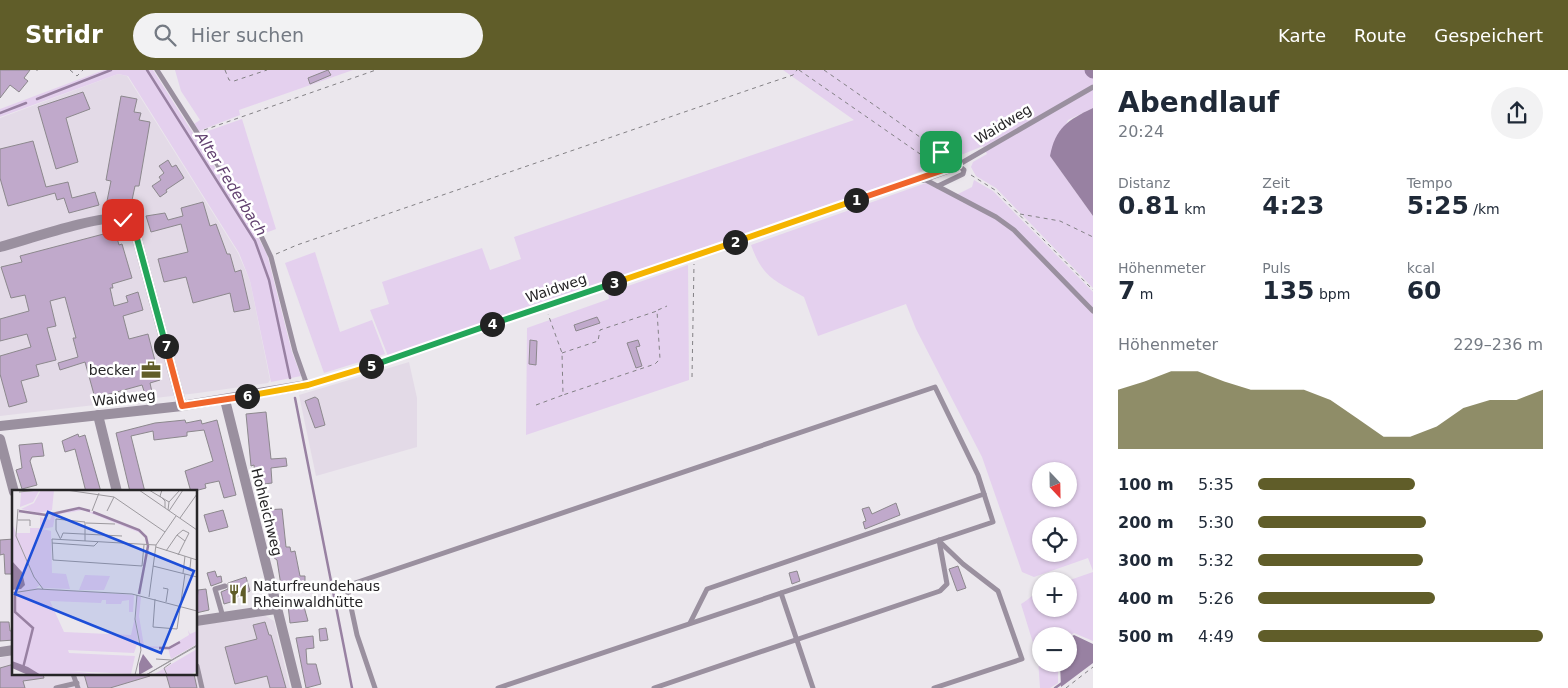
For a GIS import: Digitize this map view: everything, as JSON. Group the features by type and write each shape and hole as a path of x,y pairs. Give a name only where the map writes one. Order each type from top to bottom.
{"street":[{"name":"Waidweg","path":"922,178 961,167"},
{"path":"0,247 104,219 123,220 130,225 136,235 182,406"},
{"name":"Waidweg","path":"0,426 182,406 308,385"},
{"name":"Hohleichweg","path":"225,400 297,688"},
{"path":"98,415 117,490"},
{"path":"0,439 13,490"},
{"path":"198,622 276,609"}],"lane":[{"path":"157,70 256,225 271,257 295,351 308,385"},
{"name":"Waidweg","path":"961,167 1093,87"},
{"path":"938,186 963,174 961,167"},
{"path":"922,178 996,217 1014,230 1093,311"},
{"name":"Waidweg","path":"308,385 340,377 922,178"},
{"path":"375,688 357,636 348,593 352,584 935,387 978,475 993,522 690,623 507,687 498,688"},
{"path":"690,623 707,589 984,494"},
{"path":"654,688 940,591 947,584 939,540"},
{"path":"934,688 1022,659 998,591 963,564 939,540"},
{"path":"223,617 215,589 225,586"},
{"path":"781,593 813,688"},
{"path":"198,670 202,688"},
{"path":"56,688 78,686"}],"path":[{"path":"70,70 78,76 82,70"},
{"path":"225,70 229,80 234,81 267,70"},
{"path":"198,134 280,102 376,70"},
{"path":"271,257 297,245 793,75 798,70 923,156 952,160 824,70"},
{"path":"961,167 995,190 1093,290"},
{"path":"1018,213 1060,221 1093,237"},
{"path":"692,377 694,255"},
{"path":"546,306 562,353 562,395"},
{"path":"562,353 598,341 600,330 668,306"},
{"path":"536,405 655,364 660,360 658,311"},
{"path":"1066,688 1093,667"}],"shaded area":[{"path":"104,70 153,70 252,226 267,254 292,352 301,376 271,382 250,281 239,253 128,76 118,74 0,117 0,109"},
{"path":"175,70 353,70 239,110 240,115 199,131 194,124 200,120 181,91"},
{"path":"783,70 1093,70 1093,108 1068,120 1050,156 1093,216 1093,288 996,188 976,176 971,167 973,162 987,154 983,146 902,179 388,356 370,310 389,304 382,282 482,248 490,270 521,259 514,237 854,120"},
{"path":"118,74 127,76 238,253 250,281 270,380 268,383 198,393 0,416 0,118"},
{"path":"1093,108 1093,216 1050,156 1055,138 1064,126"},
{"path":"242,119 276,229 263,234 204,139 208,131"},
{"path":"974,180 993,191 1093,292 1093,309 1015,229 956,195 972,187"},
{"path":"926,183 995,218 1013,232 1093,314 1093,571 1088,558 1077,562 1077,517 1032,517 1032,562 1077,562 1048,572 1032,572 1032,576 1022,572 982,457 916,329 906,304 818,336 804,297 771,277 755,256 751,245"},
{"path":"315,252 340,332 372,320 385,354 324,373 285,263"},
{"path":"688,265 689,380 526,435 527,328 609,299 608,293"},
{"path":"409,362 417,398 417,447 316,476 299,395"},
{"path":"1093,572 1093,641 1077,634 1077,627 1032,627 1032,640 1021,604 1032,596 1032,617 1077,617 1077,578"},
{"path":"264,615 274,621 290,688 0,688 0,658 12,655 12,676 198,676 198,626"},
{"path":"1077,636 1093,644 1093,663 1061,687 1060,672 1077,672"},
{"path":"1039,672 1058,672 1058,683 1050,688 1040,688"}],"building":[{"path":"0,70 30,70 24,78 28,81 19,92 10,85 0,98"},
{"path":"328,70 331,75 310,84 308,78"},
{"path":"83,92 90,109 66,118 78,162 56,169 38,107"},
{"path":"121,96 137,99 134,112 141,113 139,120 150,122 139,186 135,186 131,205 107,201 111,181 106,180"},
{"path":"33,141 46,187 68,182 72,198 95,192 99,205 69,213 64,198 57,200 55,193 8,206 0,178 0,149"},
{"path":"168,160 172,167 176,165 184,178 166,190 167,192 160,197 152,186 161,180 159,177 164,173 159,166"},
{"path":"203,202 210,226 216,224 227,254 230,254 235,272 241,270 250,309 234,312 230,293 193,303 186,277 164,282 158,259 188,252 181,224 151,232 146,216 165,213 168,220 183,216 181,208"},
{"path":"115,231 119,245 122,244 132,278 112,284 113,288 110,288 114,306 128,302 126,296 138,292 143,310 123,316 129,339 148,334 160,380 150,383 152,392 145,394 142,385 95,398 85,362 60,370 58,363 78,357 73,338 76,338 65,297 50,301 56,326 47,328 56,360 36,365 39,376 21,381 27,402 9,407 0,374 0,356 31,347 27,334 0,341 0,319 29,311 25,295 11,298 1,267 22,262 20,256"},
{"path":"597,317 600,323 576,331 574,325"},
{"path":"530,340 537,341 536,365 529,364"},
{"path":"638,340 640,346 636,347 642,366 636,368 627,343"},
{"path":"315,397 318,399 325,425 315,428 305,401"},
{"path":"266,412 271,459 286,458 287,466 271,468 272,483 256,485 254,465 251,466 246,414"},
{"path":"185,420 186,423 201,420 202,424 217,420 236,495 224,498 219,481 205,484 206,488 190,490 185,471 213,461 204,430 187,432 187,436 154,440 153,431 131,436 144,490 130,490 116,433 155,423"},
{"path":"78,434 79,437 85,435 100,490 85,490 75,449 65,452 62,441"},
{"path":"42,443 44,456 32,457 30,461 37,485 22,489 16,470 22,468 19,445"},
{"path":"896,503 900,515 865,529 863,522 866,521 862,509 869,507 872,514"},
{"path":"282,509 286,547 290,547 291,552 295,551 300,576 305,576 305,584 317,583 317,589 282,592 277,560 273,557 269,521 264,522 263,510"},
{"path":"223,510 228,527 209,532 204,515"},
{"path":"12,539 12,574 5,574 4,554 0,555 0,540"},
{"path":"958,566 966,588 957,591 949,569"},
{"path":"215,571 217,577 221,576 222,582 211,586 207,573"},
{"path":"797,571 800,581 792,584 789,573"},
{"path":"246,577 250,591 233,599 234,601 224,604 221,592 228,589 228,583"},
{"path":"206,589 209,610 198,613 198,590"},
{"path":"303,603 308,621 290,623 288,605"},
{"path":"0,622 9,622 10,631 12,630 12,640 0,641"},
{"path":"265,622 269,635 271,635 286,688 270,688 267,676 235,684 225,647 257,639 253,625"},
{"path":"326,628 328,640 320,641 319,629"},
{"path":"313,636 314,648 306,649 307,664 316,664 321,684 306,688 296,638"},
{"path":"12,665 12,676 44,676 44,678 23,681 25,688 0,688 0,668"},
{"path":"85,676 150,676 110,688 88,688"},
{"path":"167,676 194,676 197,688 170,688"}],"waterway":[{"path":"37,99 111,70"},
{"name":"Alter Federbach","path":"147,70 255,241 269,280 290,378"},
{"path":"0,113 26,103"},
{"name":"Alter Federbach","path":"295,398 352,688"},
{"name":"Alter Federbach","path":"1055,688 1062,683"}],"place":[{"name":"becker","path":"151,370"},
{"name":"Naturfreundehaus Rheinwaldhütte","path":"238,594"}],"route":[{"path":"123,220 130,225 136,235 182,406 308,385 340,377 958,165 941,152"}]}
